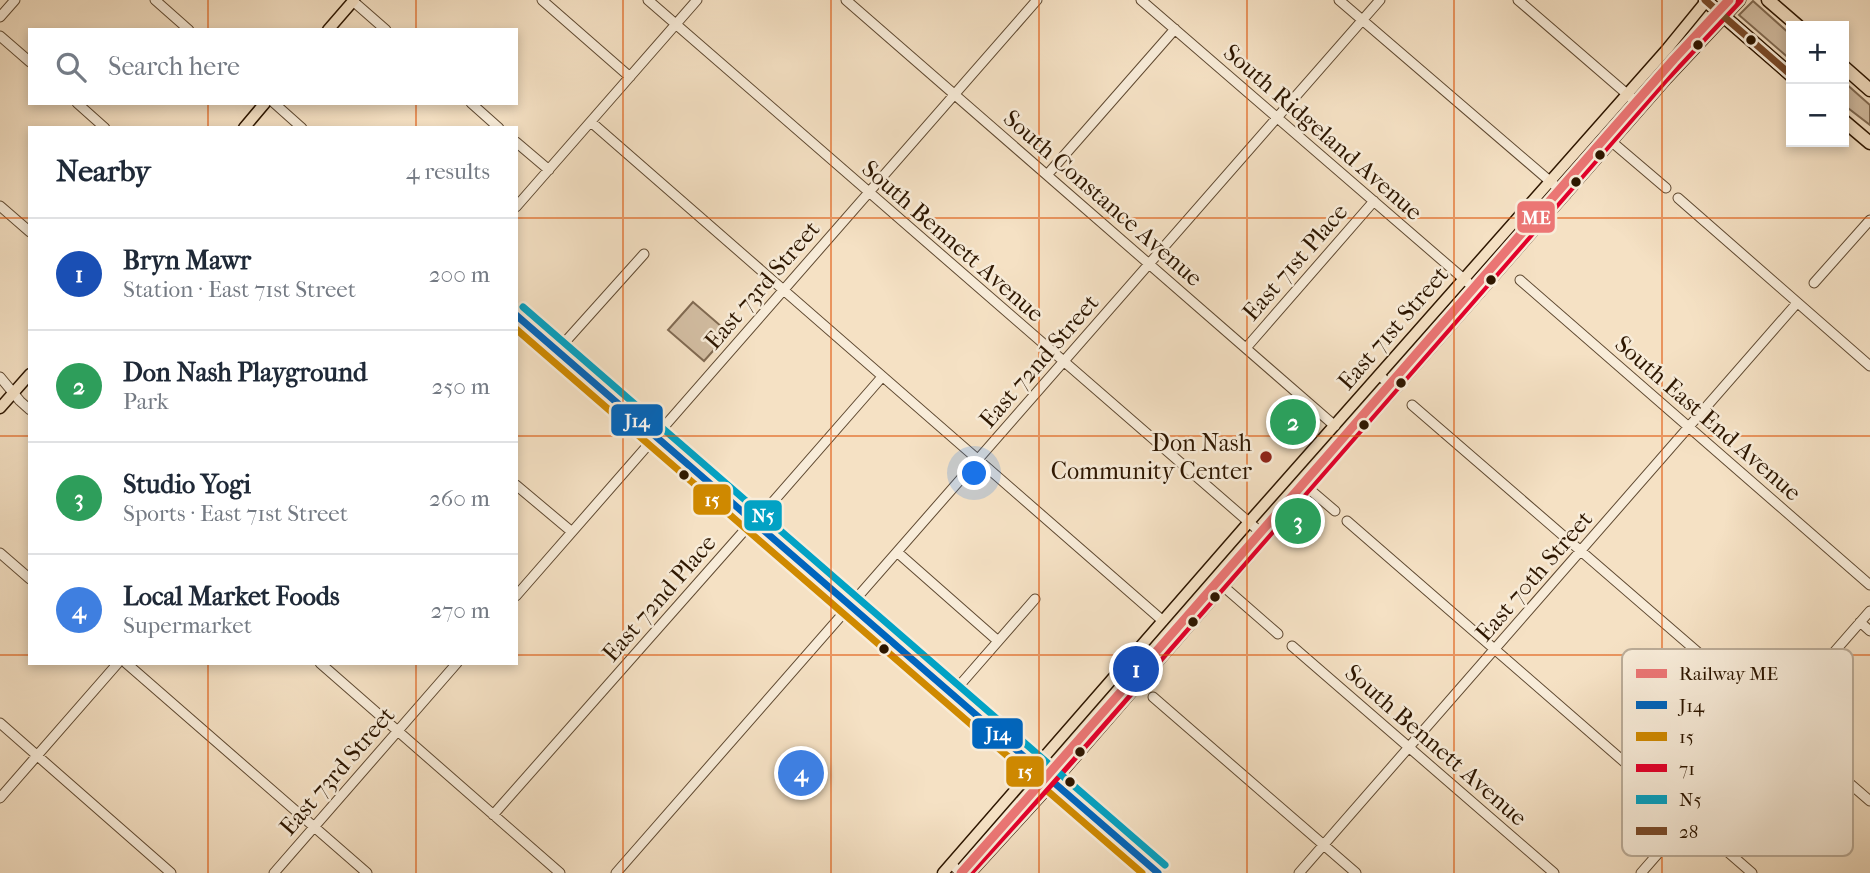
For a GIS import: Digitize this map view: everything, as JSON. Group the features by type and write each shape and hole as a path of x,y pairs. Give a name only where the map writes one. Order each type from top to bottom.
{"highway":[{"path":"1706,0 1786,71"},
{"path":"1768,0 1792,21"},
{"path":"1849,70 1870,89"},
{"path":"1849,125 1870,144"}],"main road":[{"name":"East 71st Street","path":"947,869 1627,94 1706,0"},
{"name":"East 71st Street","path":"970,873 1053,782 1642,107 1740,0"},
{"path":"330,28 354,1"},
{"path":"246,126 263,105"},
{"path":"0,408 28,376"}],"street":[{"path":"0,18 15,0"},
{"path":"155,0 187,28"},
{"path":"542,0 630,77"},
{"name":"South Bennett Avenue","path":"648,0 1266,537"},
{"path":"518,205 697,0"},
{"name":"South Constance Avenue","path":"846,0 1335,426"},
{"name":"East 73rd Street","path":"518,594 1037,0"},
{"name":"South Ridgeland Avenue","path":"1141,0 1480,293"},
{"path":"1339,0 1566,195"},
{"name":"East 72nd Street","path":"616,873 1380,0"},
{"path":"1518,0 1642,107"},
{"path":"354,1 384,28"},
{"path":"1047,175 1175,29"},
{"path":"0,36 28,60"},
{"path":"79,105 103,126"},
{"path":"276,105 300,126"},
{"path":"473,105 497,126"},
{"path":"591,122 1163,621"},
{"path":"1612,142 1666,188"},
{"path":"518,144 548,170"},
{"path":"1678,198 1870,366"},
{"name":"East 71st Place","path":"1246,348 1374,201"},
{"path":"0,206 28,230"},
{"path":"1814,283 1870,220"},
{"path":"558,351 644,254"},
{"name":"South East End Avenue","path":"1520,280 1870,585"},
{"name":"East 70th Street","path":"1299,873 1797,303"},
{"path":"518,317 1158,873"},
{"path":"1379,375 1395,389"},
{"path":"0,377 28,408"},
{"name":"East 72nd Place","path":"493,815 882,377"},
{"path":"1412,405 1694,649"},
{"path":"518,487 572,532"},
{"path":"1308,488 1335,511"},
{"path":"1347,521 1622,760"},
{"path":"897,552 998,641"},
{"path":"0,553 28,577"},
{"path":"1223,586 1278,634"},
{"path":"951,694 1035,599"},
{"path":"1836,649 1870,611"},
{"path":"1860,622 1870,631"},
{"name":"South Bennett Avenue","path":"1292,646 1554,873"},
{"path":"0,798 116,665"},
{"path":"128,665 366,873"},
{"path":"322,665 559,873"},
{"name":"East 73rd Street","path":"274,873 455,665"},
{"path":"1153,697 1356,873"},
{"path":"0,723 171,873"},
{"path":"1853,786 1870,801"},
{"path":"1641,873 1656,856"},
{"path":"1733,856 1752,873"},
{"path":"947,869 961,873"}],"shaded area":[{"path":"1753,1 1786,31 1786,56 1739,15"},
{"path":"1849,86 1870,105 1870,125 1849,109"},
{"path":"693,302 729,333 704,361 668,330"},
{"path":"1289,405 1311,423 1312,429 1301,442 1276,420"}],"rail line":[{"name":"ME","path":"961,873 1674,59 1729,0"}],"transit line":[{"name":"28","path":"1705,0 1786,71"},
{"name":"71","path":"970,873 1062,772 1666,79 1740,0"},
{"name":"N5","path":"523,307 1165,865"},
{"name":"J14","path":"518,317 1158,873"},
{"name":"15","path":"518,331 1142,873"}],"place":[{"name":"Don Nash Playground","path":"1293,422"},
{"name":"Don Nash Community Center","path":"1266,457"},
{"name":"Studio Yogi","path":"1298,521"},
{"name":"Bryn Mawr","path":"1136,669"},
{"name":"Local Market Foods","path":"801,773"}]}
